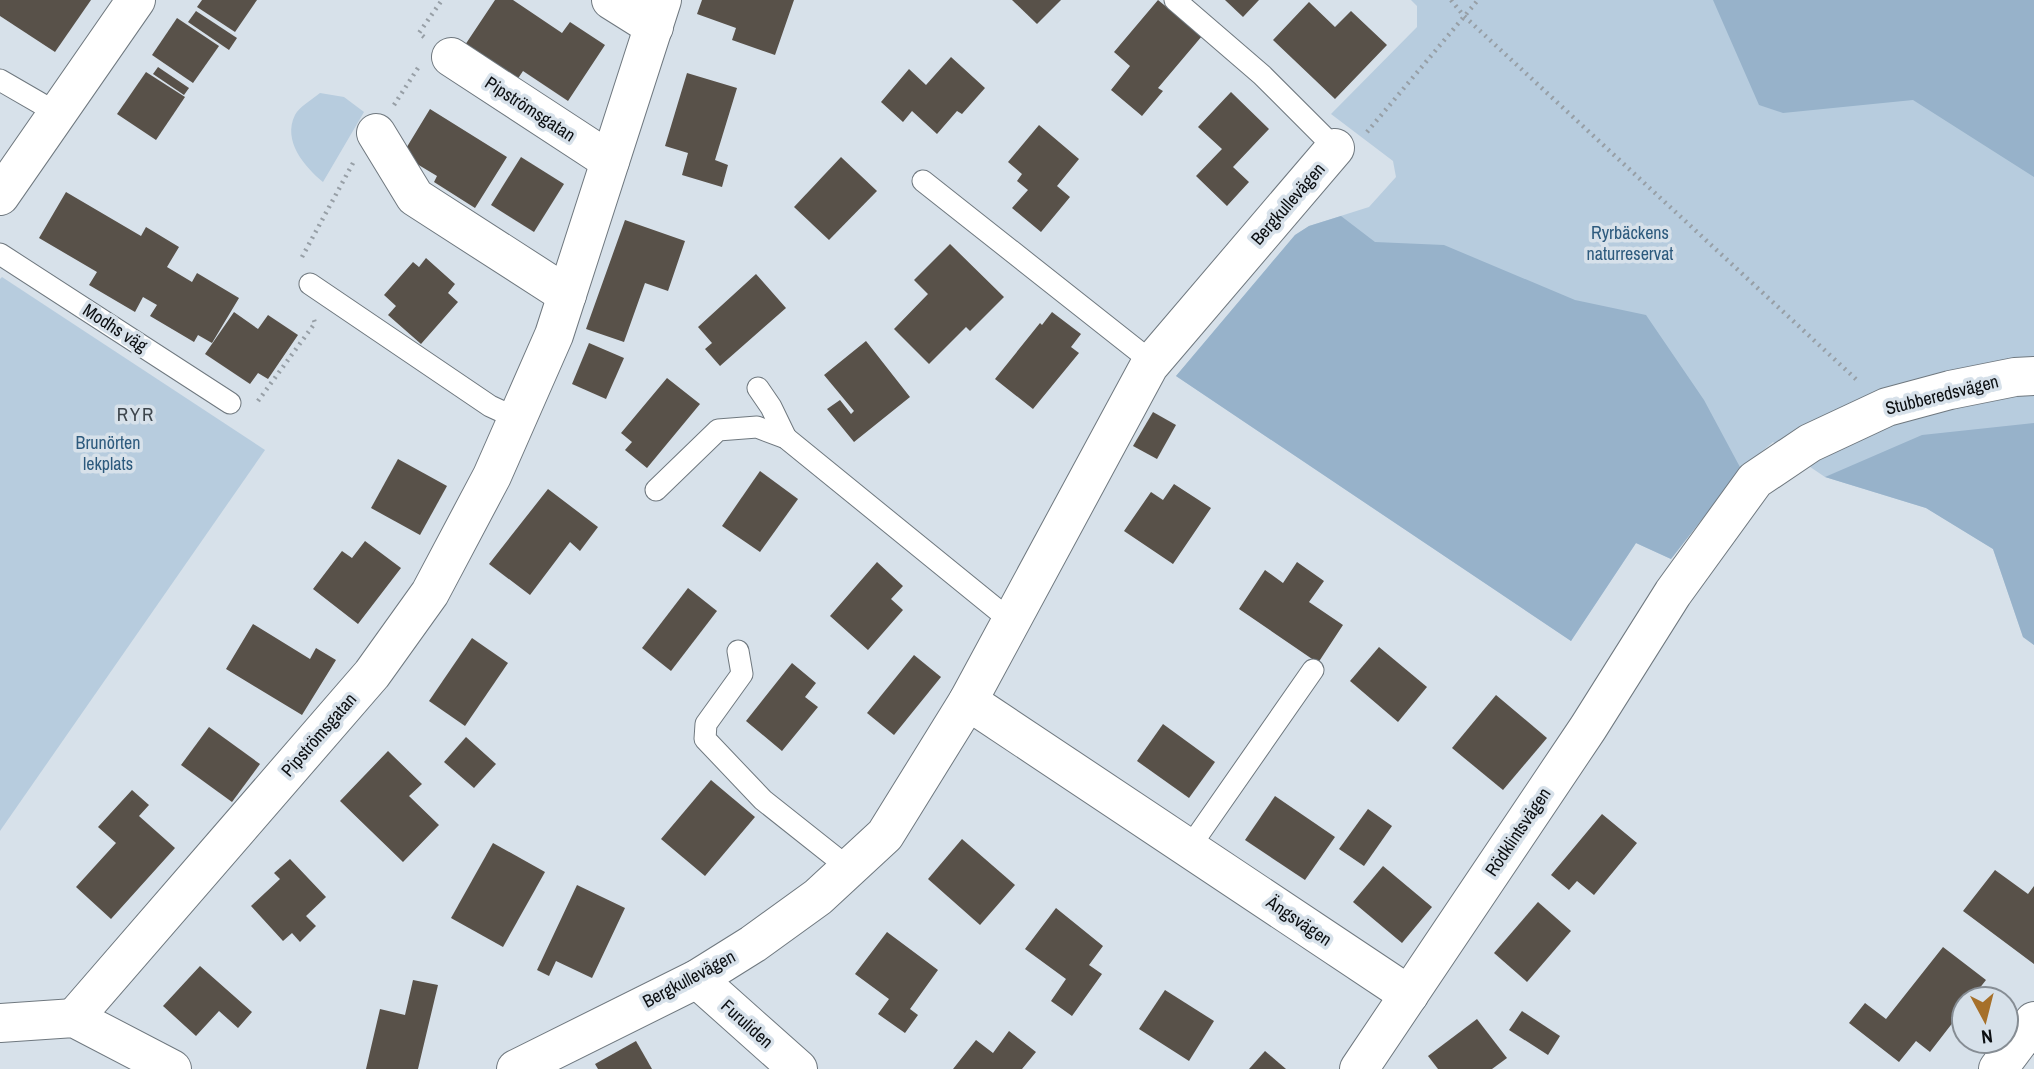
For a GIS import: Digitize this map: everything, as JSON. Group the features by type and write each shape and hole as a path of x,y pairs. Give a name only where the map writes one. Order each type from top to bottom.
{"street":[{"path":"0,195 136,0"},
{"name":"Pipströmsgatan","path":"74,1018 372,674 430,593 492,476 554,335 658,13 611,0"},
{"name":"Pipströmsgatan","path":"451,57 610,161"},
{"path":"376,133 415,197 567,295"},
{"name":"Bergkullevägen","path":"516,1069 697,979 753,944 807,905 885,835 968,701 1152,362 1335,149"},
{"name":"Stubberedsvägen","path":"1673,593 1755,480 1810,443 1887,407 1950,390 2015,377 2034,376"},
{"name":"Rödklintsvägen","path":"1359,1069 1588,728 1673,593"},
{"name":"Ängsvägen","path":"968,701 1409,995"},
{"name":"Furuliden","path":"697,979 798,1069"},
{"path":"0,1023 74,1018 172,1069"},
{"path":"1998,1069 2034,1021"}],"lane":[{"name":"Bergkullevägen","path":"1175,0 1262,75 1335,149"},
{"path":"0,80 57,113"},
{"path":"923,181 1152,362"},
{"name":"Modhs väg","path":"0,254 230,403"},
{"path":"310,284 490,406 518,419"},
{"path":"758,387 786,438"},
{"path":"656,491 718,430 757,427 786,438 1011,621"},
{"path":"738,651 742,674 706,724 705,739 763,800 850,869"},
{"path":"1189,848 1313,670"}],"path":[{"path":"442,0 419,33 451,57"},
{"path":"1451,0 1464,16 1887,407"},
{"path":"1335,149 1370,130 1478,0"},
{"path":"230,403 248,415 315,323 305,297 310,284 300,260 356,158 376,133 423,58 451,57"}],"green space":[{"name":"Ryrbäckens naturreservat","path":"1411,0 2034,0 2034,645 2023,637 1993,549 1926,508 1825,477 1773,442 1741,469 1671,559 1636,543 1571,641 1176,376 1295,235 1309,226 1369,207 1396,177 1393,161 1331,114 1417,27 1417,6"},
{"path":"320,93 344,97 364,112 323,182 297,153 291,134 297,112"},
{"name":"Brunörten lekplats","path":"2,277 265,450 0,831 0,279"}],"shaded area":[{"path":"1713,0 2034,0 2034,177 1913,100 1783,113 1759,105"},
{"path":"1341,216 1375,242 1444,245 1575,300 1646,315 1704,400 1741,469 1671,559 1636,543 1571,641 1176,376 1295,235 1309,226"},
{"path":"2034,423 2034,645 2023,637 1993,549 1926,508 1825,477 1922,435"}],"building":[{"path":"0,0 91,0 55,52 0,16"},
{"path":"202,0 257,0 235,32 197,7"},
{"path":"495,0 513,0 562,33 570,22 605,45 568,101 523,71 517,80 465,45"},
{"path":"702,0 794,0 775,55 732,40 736,28 697,14"},
{"path":"1012,0 1061,0 1037,24"},
{"path":"1158,0 1202,36 1158,88 1163,91 1142,116 1111,90 1130,66 1114,52"},
{"path":"1225,0 1259,0 1243,17"},
{"path":"1309,2 1335,27 1351,11 1387,45 1335,99 1273,40"},
{"path":"196,11 237,38 229,50 188,22"},
{"path":"177,18 219,46 193,83 152,55"},
{"path":"951,57 985,88 962,114 957,111 937,134 912,111 903,122 881,102 909,69 926,85"},
{"path":"158,67 189,88 184,95 153,74"},
{"path":"146,72 185,97 156,140 117,114"},
{"path":"687,73 737,88 715,160 728,165 722,187 682,175 688,153 665,146"},
{"path":"1231,92 1269,129 1233,167 1249,182 1227,206 1196,176 1222,149 1198,127"},
{"path":"430,109 507,157 475,208 434,182 437,176 402,155"},
{"path":"1039,125 1079,159 1057,186 1070,197 1041,232 1012,208 1028,190 1017,181 1022,174 1008,162"},
{"path":"521,157 564,184 534,232 491,205"},
{"path":"841,157 877,191 829,240 794,207"},
{"path":"66,192 141,236 146,227 179,247 167,267 192,282 197,273 239,298 212,343 198,335 194,342 150,316 157,305 143,297 135,312 89,285 97,272 39,238"},
{"path":"625,220 685,241 668,291 645,283 624,342 586,329"},
{"path":"950,244 1004,297 970,331 966,327 929,364 894,329 928,294 914,280"},
{"path":"426,258 455,284 448,293 458,302 421,344 388,315 396,306 384,295 413,262 419,267"},
{"path":"756,274 786,308 720,366 705,349 712,343 698,327"},
{"path":"234,312 258,329 268,315 298,335 268,379 258,373 250,384 205,354"},
{"path":"1052,312 1081,334 1071,347 1079,353 1033,409 995,379"},
{"path":"866,341 910,397 854,442 827,409 840,400 851,414 854,411 824,375"},
{"path":"589,343 624,358 606,399 572,384"},
{"path":"667,378 700,404 647,468 625,450 632,442 621,433"},
{"path":"1153,412 1176,425 1157,459 1133,446"},
{"path":"398,459 447,486 420,535 371,508"},
{"path":"760,471 798,499 760,552 722,526"},
{"path":"1174,484 1211,508 1173,564 1124,531 1151,492 1163,500"},
{"path":"548,489 598,527 580,551 570,542 530,595 489,564"},
{"path":"365,541 401,568 358,624 313,589 342,551 352,558"},
{"path":"877,562 903,586 891,599 903,610 868,650 830,616"},
{"path":"1297,562 1324,581 1309,602 1343,625 1318,663 1239,609 1265,570 1283,583"},
{"path":"688,588 717,611 671,671 642,648"},
{"path":"253,624 310,659 316,648 336,660 302,715 226,669"},
{"path":"472,638 508,663 465,726 429,701"},
{"path":"1379,647 1427,687 1398,722 1350,681"},
{"path":"914,655 941,677 894,735 867,713"},
{"path":"792,663 816,683 805,697 818,707 782,751 746,721"},
{"path":"1496,695 1547,738 1503,790 1452,748"},
{"path":"1163,724 1215,762 1189,798 1137,761"},
{"path":"209,727 260,764 232,802 181,765"},
{"path":"466,737 496,764 474,788 444,762"},
{"path":"388,751 422,784 409,796 439,825 403,862 340,801"},
{"path":"711,780 755,817 705,876 661,839"},
{"path":"132,790 149,805 139,816 175,848 111,919 76,887 116,843 98,827"},
{"path":"1275,796 1335,837 1305,880 1245,840"},
{"path":"1368,809 1392,826 1364,866 1339,849"},
{"path":"1602,814 1637,843 1594,895 1577,881 1569,890 1551,875"},
{"path":"962,839 1015,885 980,925 928,879"},
{"path":"493,843 545,872 503,947 451,918"},
{"path":"290,859 326,897 306,916 316,926 300,942 292,933 283,941 251,906 280,879 274,873"},
{"path":"1383,866 1432,907 1402,943 1353,902"},
{"path":"1995,870 2028,894 2034,886 2034,964 1963,911"},
{"path":"577,885 625,908 592,978 556,961 549,976 537,970"},
{"path":"1538,902 1571,931 1527,982 1494,953"},
{"path":"1056,908 1103,946 1089,965 1102,974 1072,1016 1051,1001 1066,979 1025,949"},
{"path":"887,932 938,970 910,1009 918,1015 905,1033 878,1014 889,999 855,974"},
{"path":"1943,947 1986,980 1982,985 1950,985 1950,1026 1930,1052 1916,1041 1899,1062 1849,1023 1865,1003 1886,1019"},
{"path":"200,966 252,1012 238,1028 219,1011 196,1036 163,1006"},
{"path":"413,980 438,985 418,1069 366,1069 380,1009 405,1015"},
{"path":"1165,990 1214,1021 1189,1061 1139,1029"},
{"path":"1522,1011 1560,1036 1548,1055 1509,1030"},
{"path":"1477,1019 1507,1058 1492,1069 1438,1069 1428,1056"},
{"path":"1009,1031 1036,1052 1022,1069 953,1069 976,1040 993,1053"},
{"path":"636,1041 652,1069 598,1069 595,1064"},
{"path":"1265,1051 1286,1069 1249,1069"}],"district":[{"name":"RYR","path":"136,414"}]}
